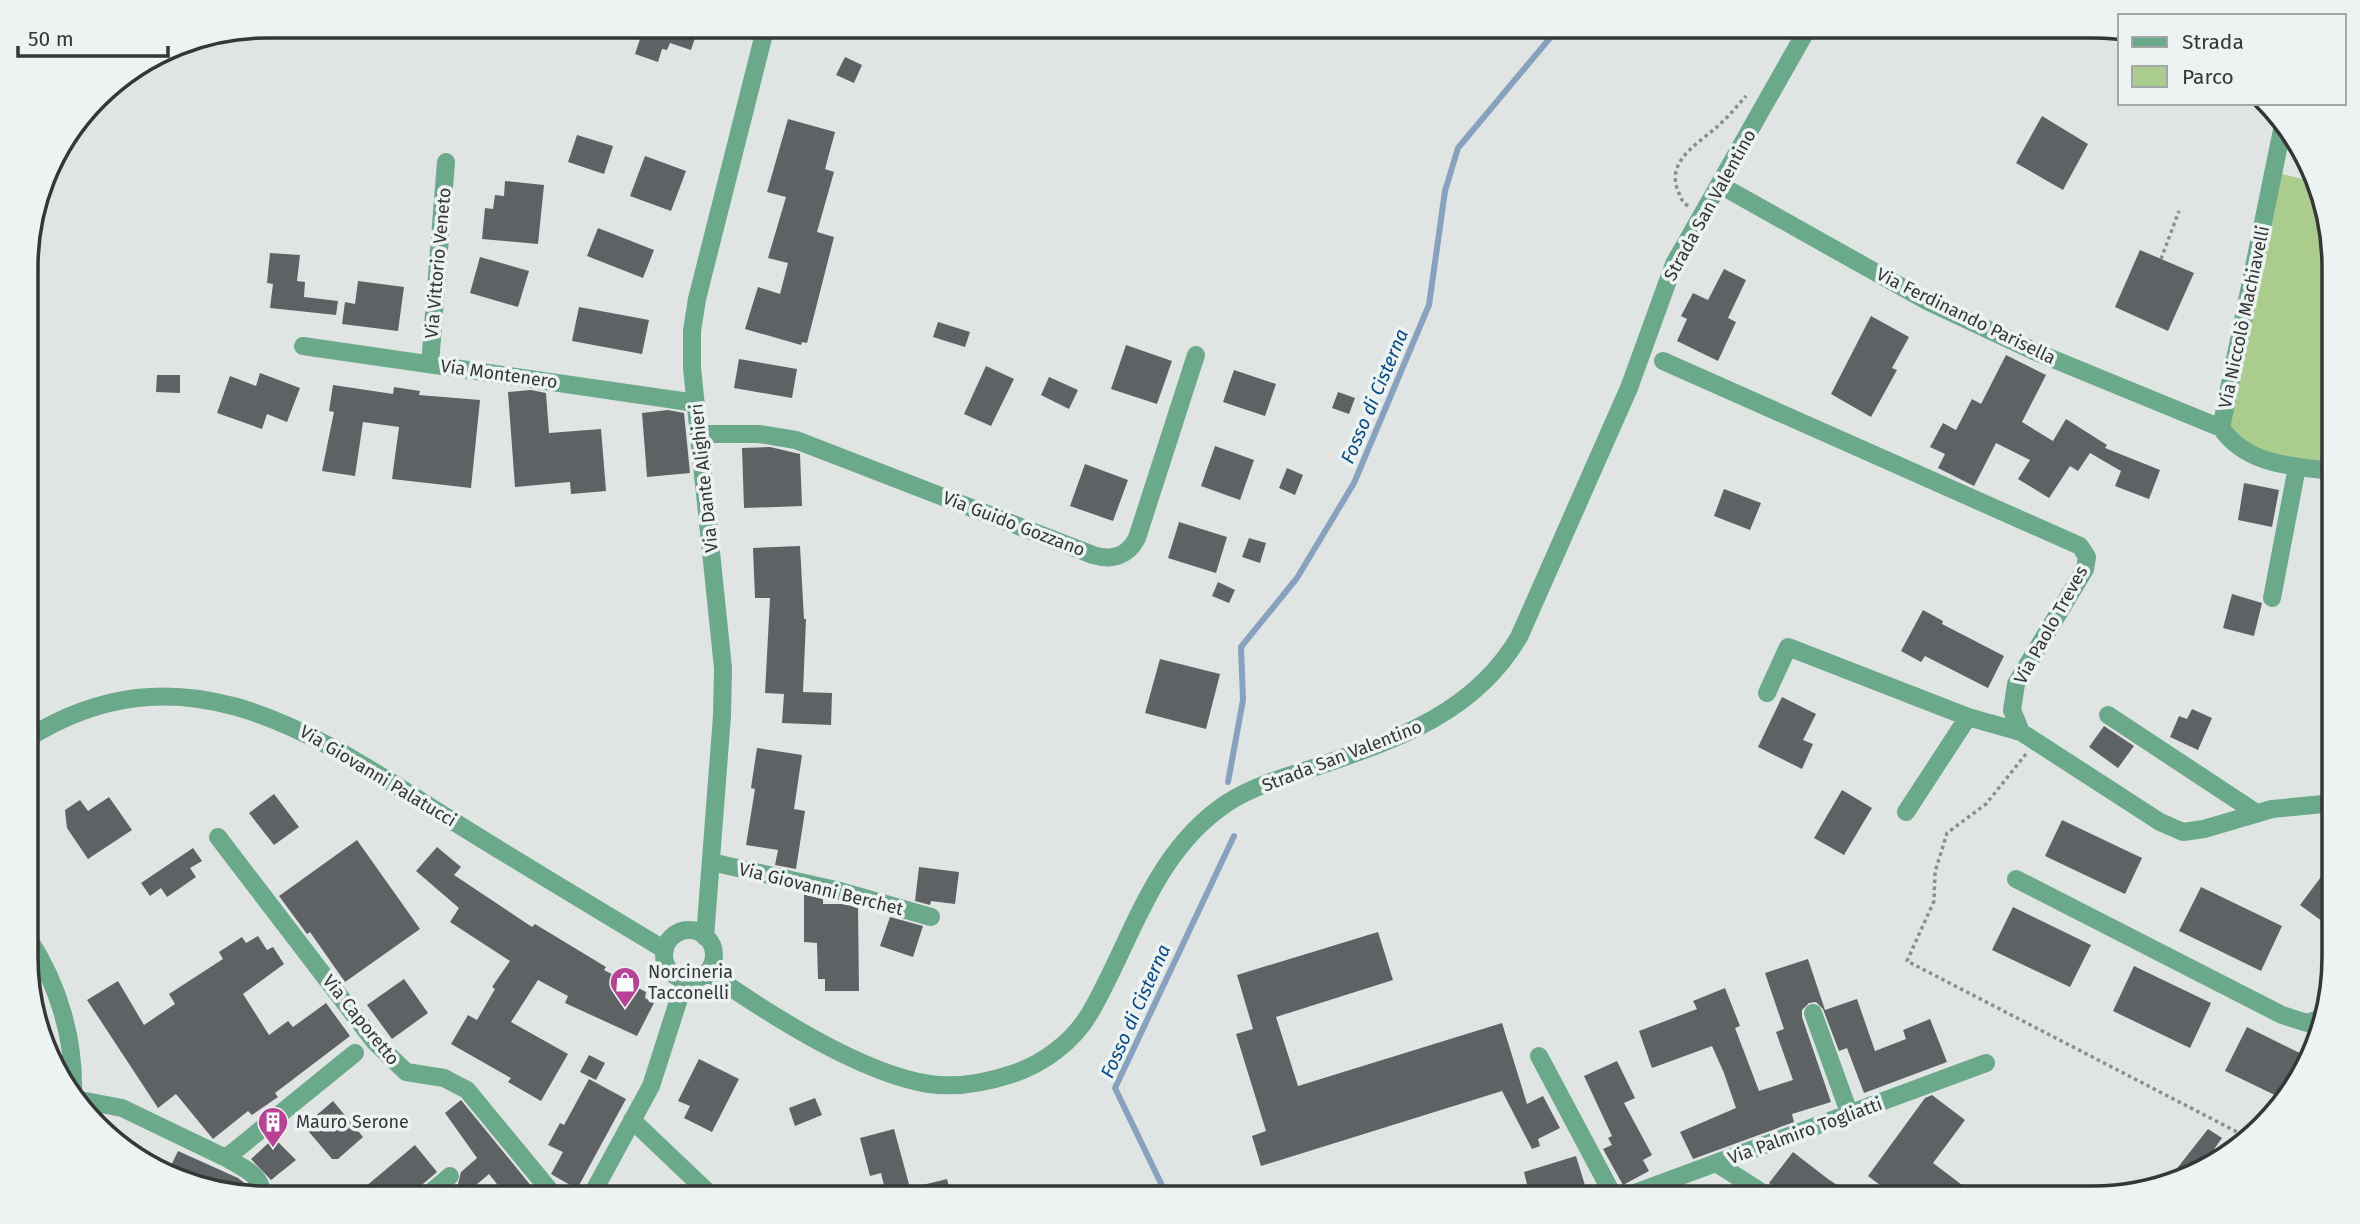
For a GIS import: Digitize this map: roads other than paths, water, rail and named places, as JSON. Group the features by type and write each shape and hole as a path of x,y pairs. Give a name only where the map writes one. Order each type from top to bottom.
{"street":[{"name":"Via Dante Alighieri","path":"708,972 714,957 705,937 723,679 692,357 695,308 763,38"},
{"name":"Strada San Valentino","path":"708,972 830,1045 891,1073 942,1085 963,1085 1008,1075 1046,1058 1082,1025 1158,878 1172,856 1205,820 1238,796 1422,727 1462,702 1499,667 1527,621 1629,388 1674,264 1802,38"},
{"name":"Via Niccolò Machiavelli","path":"2281,137 2221,428 2233,443 2252,456 2322,470"},
{"name":"Via Vittorio Veneto","path":"430,363 446,162"},
{"name":"Via Ferdinando Parisella","path":"1720,185 1937,306 2036,352 2221,428"},
{"name":"Via Montenero","path":"303,346 696,403"},
{"name":"Via Guido Gozzano","path":"699,434 759,435 796,440 1093,555 1113,557 1131,550 1137,538 1196,355"},
{"name":"Via Paolo Treves","path":"1663,361 2080,545 2087,557 2085,569 2014,692 2011,710 2021,732"},
{"path":"2272,598 2297,467"},
{"path":"1768,693 1788,647 1968,717 2021,732 2174,829 2193,832 2255,813 2322,804"},
{"name":"Via Giovanni Palatucci","path":"38,733 86,711 136,700 201,699 260,712 329,744 665,950"},
{"path":"2108,715 2255,813"},
{"path":"1906,812 1968,717"},
{"name":"Via Caporetto","path":"218,837 374,1041 394,1062 411,1074 444,1078 467,1090 546,1186"},
{"name":"Via Giovanni Berchet","path":"711,863 836,890 931,917"},
{"path":"2015,879 2281,1015 2307,1023 2311,1022"},
{"path":"705,937 698,932 681,932 674,936 665,950 671,972 685,980 701,977 708,972"},
{"path":"38,955 51,979 64,1016 73,1060 73,1078"},
{"path":"597,1186 651,1086 685,980"},
{"path":"1813,1013 1850,1115"},
{"path":"226,1158 355,1054"},
{"path":"1539,1056 1608,1185"},
{"name":"Via Palmiro Togliatti","path":"1656,1185 1986,1063"},
{"path":"91,1102 122,1108 226,1158 256,1177 261,1186"},
{"path":"632,1120 701,1186"},
{"path":"1716,1163 1751,1185"},
{"path":"438,1186 450,1176"}],"waterway":[{"name":"Fosso di Cisterna","path":"1228,782 1243,700 1241,647 1297,578 1354,483 1429,305 1445,191 1458,148 1550,38"},
{"name":"Fosso di Cisterna","path":"1162,1186 1115,1088 1234,836"}],"place":[{"name":"Norcineria Tacconelli","path":"625,1009"},
{"name":"Mauro Serone","path":"273,1149"}]}
